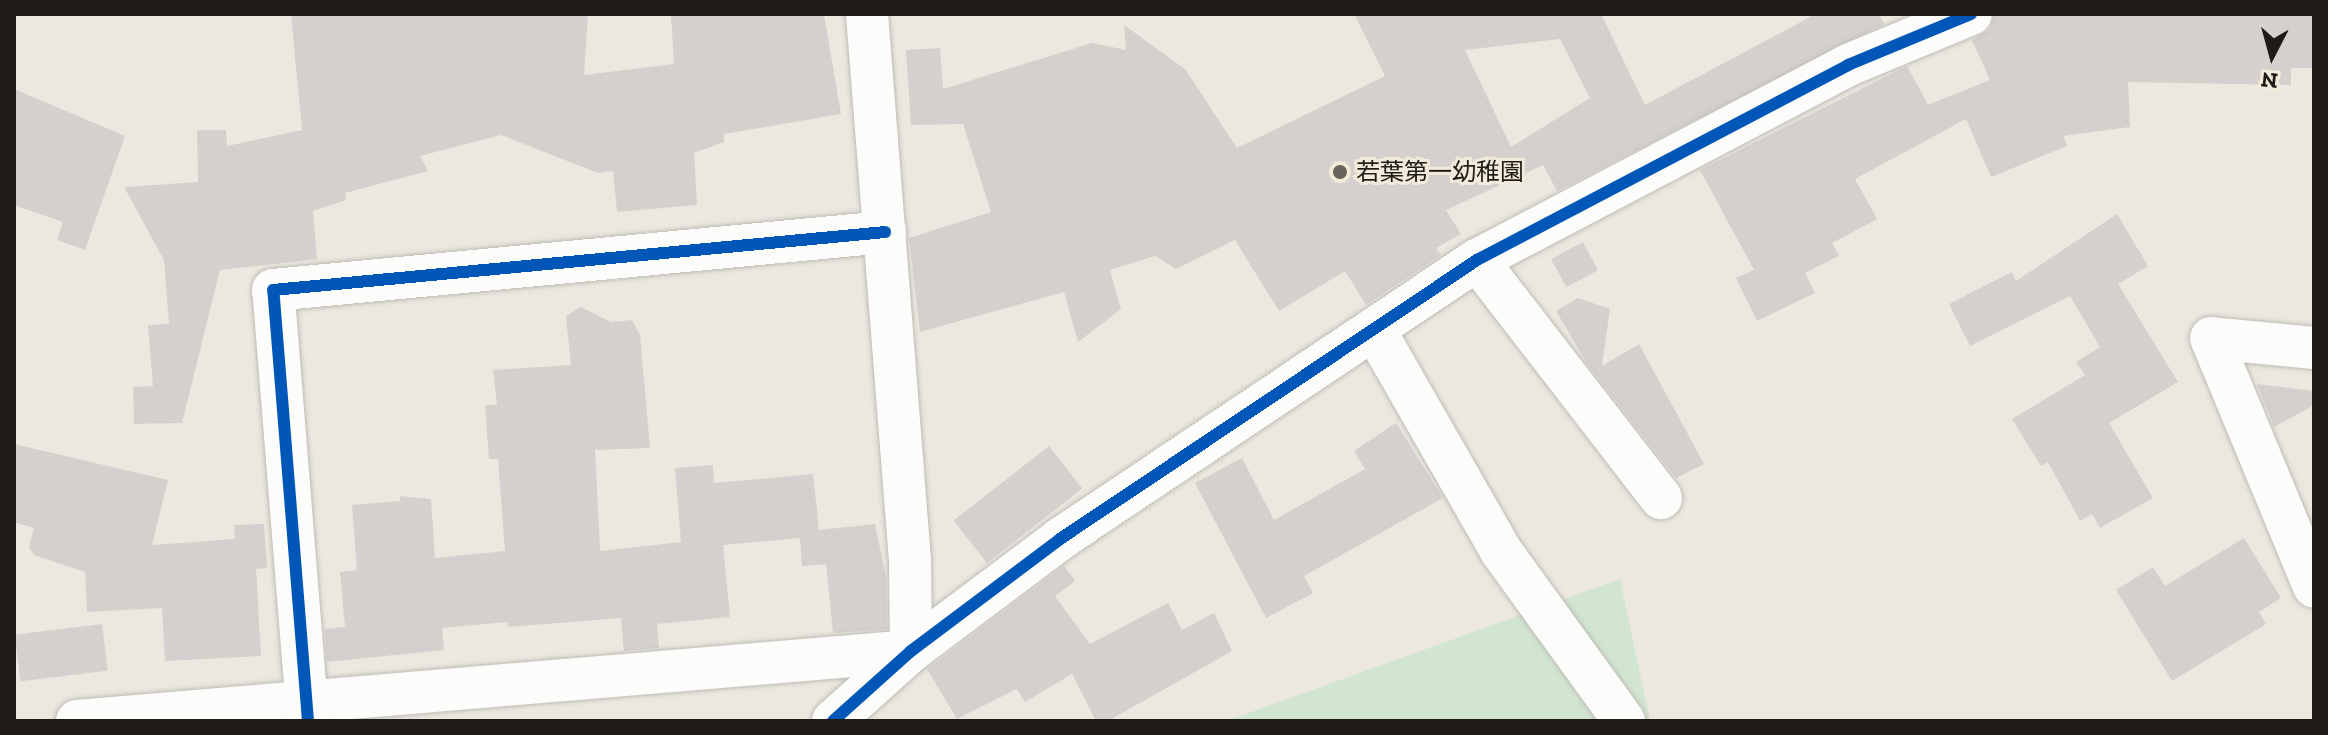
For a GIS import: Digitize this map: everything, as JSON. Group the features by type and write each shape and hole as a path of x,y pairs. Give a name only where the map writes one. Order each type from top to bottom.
{"street":[{"path":"867,14 885,232 911,651"},
{"path":"833,721 911,651 1060,539 1477,260 1848,65 1971,14"},
{"path":"308,712 273,290 885,232"},
{"path":"1477,260 1661,498"},
{"path":"1374,329 1501,551 1624,721"},
{"path":"2312,582 2211,338 2314,348"},
{"path":"77,721 308,712 911,651"}],"green space":[{"path":"1620,579 1650,721 1226,721"}],"building":[{"path":"291,14 588,14 584,75 674,64 671,14 824,14 841,114 724,134 724,142 694,153 697,205 617,212 613,171 598,173 501,135 420,156 428,171 345,193 346,200 313,211 317,259 220,270 182,423 134,424 133,387 153,386 148,325 169,324 164,260 124,187 198,182 197,130 226,130 227,146 302,130"},
{"path":"1354,14 1601,14 1645,105 1816,14 1879,14 1884,24 1557,191 1543,165 1446,210 1461,234 1436,248 1441,255 1366,305 1345,271 1279,311 1235,240 1176,269 1155,256 1110,270 1121,309 1078,342 1064,292 920,332 909,238 991,212 963,124 911,125 906,50 940,48 943,89 1092,43 1126,50 1124,25 1185,69 1237,148 1385,76","holes":["1560,39 1590,98 1511,147 1465,50"]},
{"path":"1994,14 2314,14 2314,68 2291,68 2291,85 2128,82 2130,127 2063,136 2067,146 1991,177 1966,119 1855,179 1877,219 1832,243 1839,256 1805,273 1815,293 1757,321 1736,278 1754,270 1700,170 1907,66 1928,105 1990,80 1972,40 1990,29"},
{"path":"14,89 125,136 85,250 57,240 63,222 14,205"},
{"path":"2117,214 2148,266 2118,284 2178,382 2109,423 2153,498 2100,528 2092,514 2080,521 2048,462 2041,466 2012,419 2085,375 2076,362 2100,347 2070,296 1970,346 1949,304 2012,272 2016,281"},
{"path":"1583,242 1598,270 1566,287 1551,259"},
{"path":"1578,298 1610,309 1602,366 1639,344 1704,464 1676,478 1586,362 1556,311"},
{"path":"581,307 611,322 632,320 640,335 650,448 595,450 600,551 681,542 675,468 713,465 714,483 813,474 819,530 875,524 886,577 887,629 833,633 826,564 802,566 800,538 723,545 730,617 657,624 659,648 624,651 621,618 508,627 507,622 442,628 444,650 327,662 325,629 345,627 340,572 357,570 352,505 400,501 400,496 431,499 435,558 505,551 498,459 489,459 485,405 497,405 493,370 571,365 566,316"},
{"path":"2257,384 2314,391 2314,405 2274,427"},
{"path":"1396,423 1443,498 1304,576 1313,593 1266,618 1195,483 1242,458 1274,520 1365,469 1354,451"},
{"path":"14,444 168,480 152,545 235,539 234,525 264,524 267,568 256,569 261,656 165,661 162,608 87,612 85,572 34,555 29,547 34,528 14,522"},
{"path":"1049,446 1082,489 987,563 954,520"},
{"path":"2244,538 2281,598 2259,612 2266,624 2172,681 2116,590 2153,567 2165,586"},
{"path":"1064,566 1075,581 1055,596 1090,644 1168,603 1182,630 1214,613 1232,651 1108,721 1096,721 1072,674 1025,702 1017,689 957,719 927,669"},
{"path":"102,624 108,671 20,681 15,635"}],"cycle path":[{"path":"833,721 911,651 1060,539 1477,260 1848,65 1971,14"},
{"path":"308,721 273,290 885,232"}],"place":[{"name":"若葉第一幼稚園","path":"1340,172"}]}
